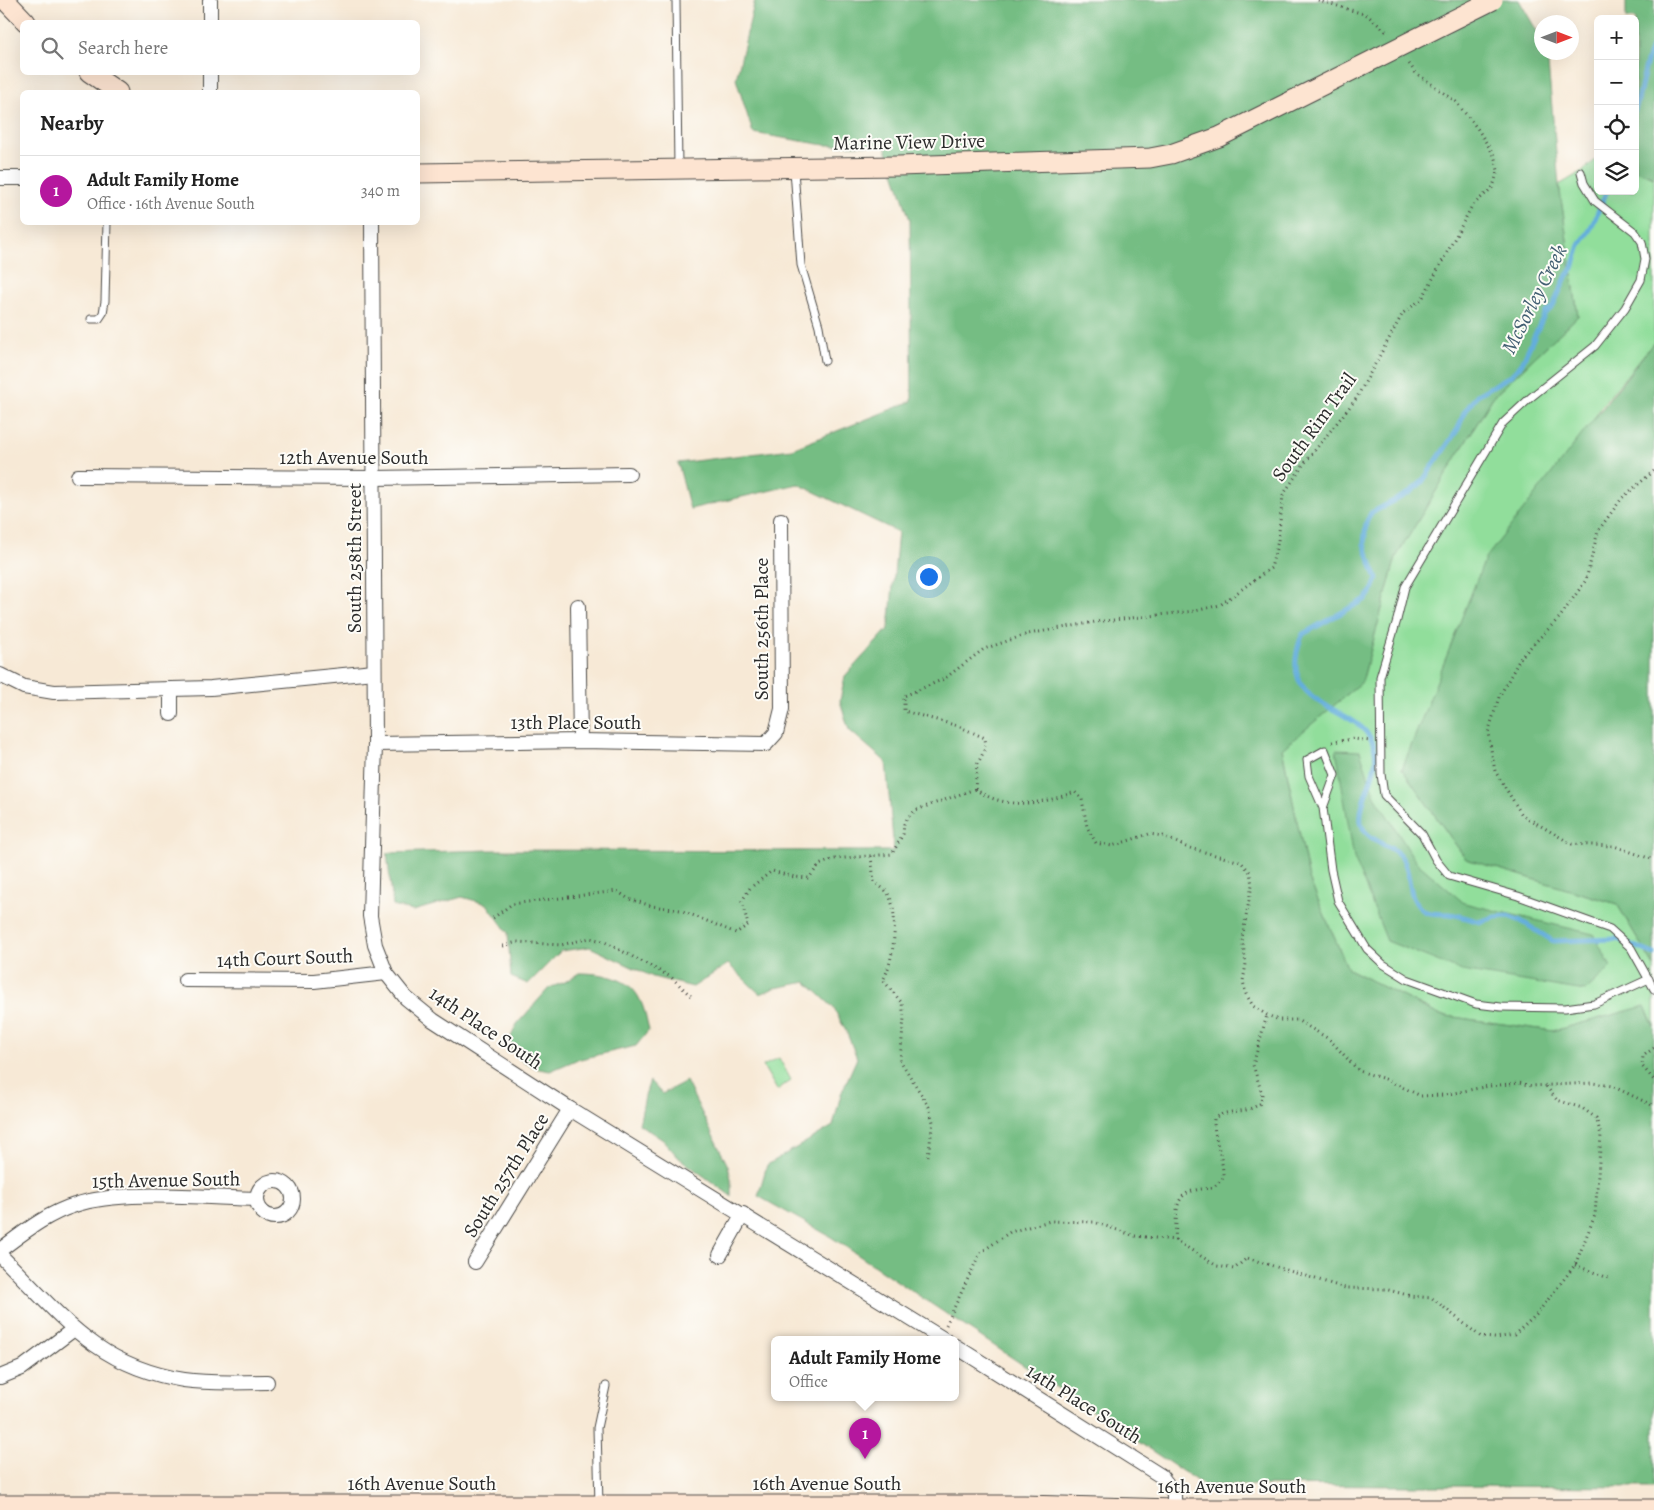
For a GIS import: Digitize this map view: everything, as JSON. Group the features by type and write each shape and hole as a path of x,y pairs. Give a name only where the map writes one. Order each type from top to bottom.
{"main road":[{"path":"5,0 24,20"},
{"name":"Marine View Drive","path":"420,173 794,167 1150,158 1171,154 1219,137 1493,0"},
{"path":"94,75 115,90"},
{"name":"16th Avenue South","path":"0,1505 104,1507 598,1505 764,1508 1654,1509"}],"street":[{"path":"210,0 210,20"},
{"path":"210,75 210,90"},
{"path":"0,178 20,178"},
{"name":"South 258th Street","path":"372,225 375,744"},
{"name":"12th Avenue South","path":"78,476 374,478 629,474"},
{"name":"South 256th Place","path":"775,736 782,709 781,520"},
{"path":"578,606 580,741"},
{"path":"2,680 44,691 171,690 374,672"},
{"path":"171,690 171,714"},
{"name":"13th Place South","path":"375,744 580,741 760,745 770,741 775,736"},
{"name":"14th Place South","path":"375,744 370,916 375,945 386,973 406,998 433,1020 570,1109 938,1336"},
{"name":"14th Court South","path":"185,980 314,981 386,973"},
{"name":"South 257th Place","path":"475,1262 570,1109"},
{"name":"15th Avenue South","path":"0,1250 30,1228 57,1212 91,1200 130,1197 257,1199"},
{"path":"720,1255 743,1214"},
{"path":"0,1255 74,1329 112,1357 147,1372 186,1380 268,1382"},
{"path":"0,1377 22,1368 74,1329"},
{"name":"14th Place South","path":"959,1349 1161,1476 1174,1493 1174,1509"}],"lane":[{"path":"676,0 678,169"},
{"path":"794,167 801,266 819,326 825,361"},
{"path":"1582,172 1584,183 1595,201 1635,232 1642,242 1645,259 1641,280 1625,308 1596,346 1530,398 1503,424 1404,587 1397,620 1380,677 1379,743 1384,795 1422,834 1436,860 1449,876 1518,896 1589,920 1615,933 1627,944 1654,989"},
{"path":"91,319 98,319 103,313 105,301 106,225"},
{"path":"1324,808 1336,775 1325,750 1308,760 1309,776 1324,808 1331,870 1338,901 1367,949 1383,964 1407,979 1476,1004 1566,1008 1594,1004 1649,979"},
{"path":"598,1505 597,1428 606,1386"}],"path":[{"path":"1318,0 1367,15 1391,37"},
{"name":"South Rim Trail","path":"975,788 977,765 986,747 985,738 958,726 904,711 904,696 944,679 984,649 1028,634 1047,630 1203,609 1220,604 1271,568 1278,541 1283,495 1356,399 1402,313 1422,299 1472,206 1493,187 1498,170 1494,155 1477,128 1456,102 1415,72 1405,58"},
{"path":"1654,471 1622,498 1598,531 1586,580 1560,617 1521,657 1499,697 1488,733 1495,771 1522,816 1572,844 1614,846 1654,860"},
{"path":"1325,750 1334,740 1354,739 1379,743"},
{"path":"493,918 512,904 616,892 629,899 652,906 680,910 736,933 748,925 742,901 750,888 772,871 794,877 809,878 819,865 834,859 892,854 903,834 904,824 908,817 916,810 975,788 984,795 1000,802 1021,804 1052,800 1075,792 1082,799 1087,827 1096,843 1112,846 1149,834 1163,836 1186,847 1241,862 1250,872 1252,885 1242,938 1246,964 1243,981 1246,994 1253,1006 1267,1015 1279,1020 1297,1020 1329,1039 1359,1071 1385,1079 1421,1096 1434,1096 1489,1086 1519,1083 1532,1086 1593,1083 1612,1086 1654,1106"},
{"path":"871,856 874,882 887,893 892,911 894,948 889,969 883,980 902,1003 904,1018 900,1060 929,1107 933,1122 928,1156"},
{"path":"503,946 518,942 561,945 590,938 603,941 671,977 693,998"},
{"path":"1175,1240 1178,1205 1184,1194 1193,1189 1213,1188 1223,1178 1224,1167 1213,1133 1214,1118 1225,1111 1249,1111 1261,1103 1262,1094 1253,1065 1267,1015"},
{"path":"1654,1048 1642,1056 1642,1066 1654,1080"},
{"path":"944,1336 980,1253 1010,1232 1050,1221 1094,1222 1135,1236 1175,1240 1217,1266 1234,1269 1247,1258 1346,1288 1385,1289 1411,1296 1432,1298 1481,1337 1495,1338 1514,1334 1536,1315 1575,1265 1595,1215 1602,1135 1596,1118 1582,1108 1557,1100 1546,1086"},
{"path":"1575,1265 1611,1279"}],"green space":[{"path":"755,0 1519,0 1534,26 1534,60 1548,60 1559,185 1578,316 1493,397 1396,557 1362,682 1282,749 1309,879 1348,969 1439,1015 1553,1031 1645,1006 1654,1027 1654,1487 1203,1485 831,1237 758,1196 767,1165 833,1126 841,1094 857,1058 846,1031 833,1007 806,982 775,988 760,994 728,964 693,987 653,977 590,947 561,951 528,984 511,977 508,933 487,904 462,897 413,911 393,906 387,853 492,850 894,851 886,762 849,730 840,701 845,676 889,628 898,532 798,484 690,509 678,463 792,449 912,401 910,220 885,145 825,145 753,133 736,79"},
{"path":"1626,0 1654,0 1654,177 1639,171 1639,15 1626,15"},
{"path":"1594,161 1594,195 1639,195 1639,171 1654,177 1654,342 1601,407 1439,678 1402,769 1466,859 1617,904 1654,966 1654,1027 1644,1007 1553,1031 1439,1015 1348,969 1309,879 1282,748 1362,682 1396,557 1493,397 1578,316 1559,185 1581,172"},
{"path":"1654,342 1654,966 1617,904 1466,859 1402,769 1485,559"},
{"path":"1336,750 1360,751 1375,796 1416,862 1464,903 1593,934 1611,967 1585,991 1462,971 1387,941 1354,858"},
{"path":"579,973 605,975 622,981 629,986 642,1003 649,1030 636,1046 576,1060 550,1071 539,1069 523,1062 512,1051 510,1039 517,1024 549,988 565,982"},
{"path":"779,1058 791,1080 777,1090 763,1066"},
{"path":"650,1081 662,1094 686,1081 728,1166 731,1179 731,1196 679,1158 663,1140 639,1124"}],"waterway":[{"name":"McSorley Creek","path":"1636,105 1650,51 1654,43"},
{"name":"McSorley Creek","path":"1605,195 1591,228 1580,245 1573,268 1567,275 1552,308 1545,313 1521,365 1510,376 1477,395 1464,413 1458,429 1422,482 1409,493 1371,513 1366,523 1364,544 1377,579 1373,589 1366,599 1303,634 1298,646 1296,659 1297,675 1304,688 1314,698 1353,721 1364,730 1372,741 1375,751 1375,762 1361,812 1363,829 1373,839 1393,850 1403,859 1414,900 1424,911 1450,914 1479,922 1495,917 1508,916 1521,921 1553,941 1617,939 1654,954"}],"place":[{"name":"Adult Family Home","path":"865,1459"}]}
